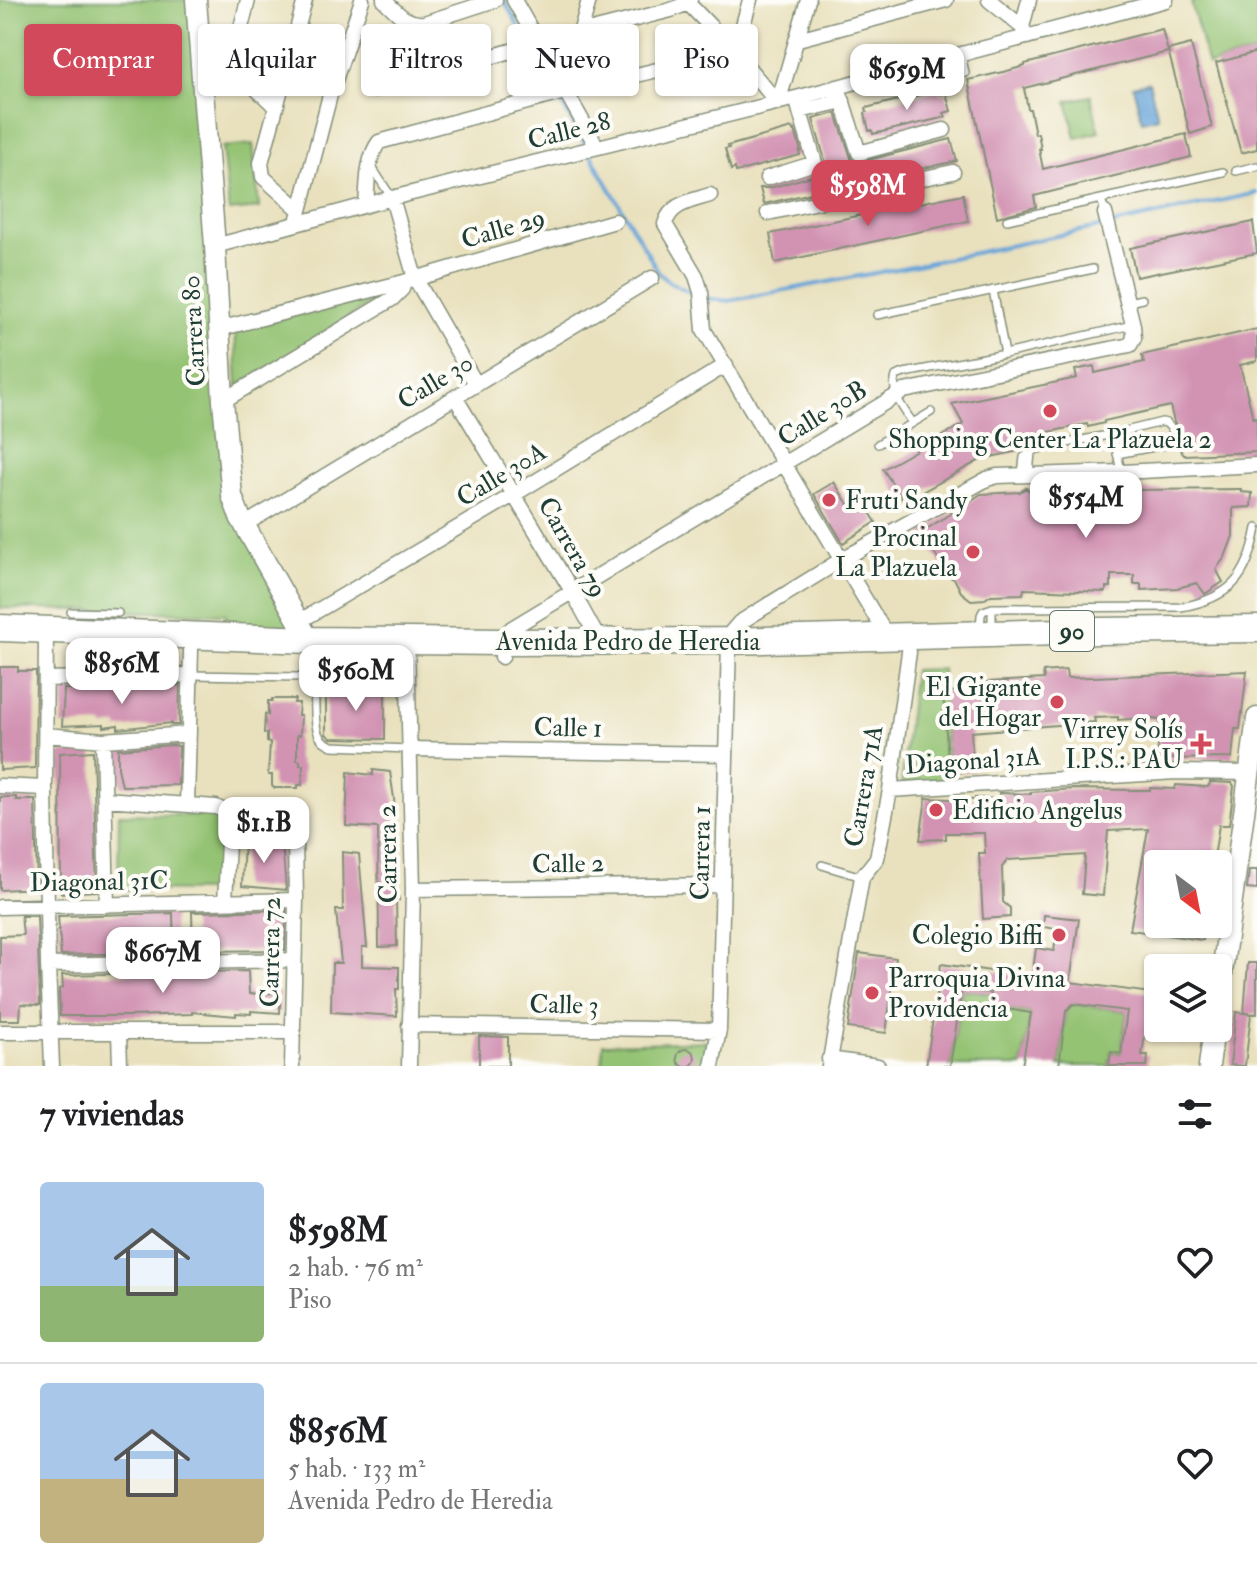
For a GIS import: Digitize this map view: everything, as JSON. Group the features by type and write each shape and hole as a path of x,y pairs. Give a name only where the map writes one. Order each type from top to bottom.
{"highway":[{"name":"Avenida Pedro de Heredia","path":"0,644 46,638 310,648 407,658 599,640 729,649 988,625 1099,619 1157,618 1257,629"},
{"name":"Avenida Pedro de Heredia","path":"0,628 191,662 310,648"},
{"name":"Avenida Pedro de Heredia","path":"502,650 909,652 1257,645"}],"street":[{"name":"Carrera 80","path":"196,0 232,496 244,525 310,648"},
{"path":"248,0 234,55 235,69 276,107"},
{"path":"298,217 263,177 261,163 305,0"},
{"path":"298,217 330,95 362,0"},
{"path":"384,0 413,24 495,0"},
{"path":"583,24 589,0"},
{"path":"743,24 750,0"},
{"path":"778,103 808,0"},
{"path":"798,39 946,0"},
{"path":"989,0 1025,32"},
{"path":"1025,32 1029,0"},
{"name":"Calle 28","path":"215,246 298,217 366,205 778,103 798,104 840,94 1025,32 1166,0"},
{"path":"618,24 671,10 687,1 709,24"},
{"path":"520,4 526,24"},
{"path":"758,80 778,103"},
{"path":"840,94 861,158 944,130"},
{"path":"366,205 370,165 379,142 551,96"},
{"path":"560,96 589,150"},
{"path":"767,178 816,168 798,104"},
{"path":"768,213 870,187 953,172"},
{"path":"710,195 675,207 665,224 696,276 703,326 887,636"},
{"path":"392,198 410,280 476,384"},
{"path":"1103,206 1115,250 1135,300 1133,325"},
{"name":"Calle 29","path":"219,329 410,280 615,221"},
{"name":"Calle 30","path":"244,525 652,278"},
{"name":"Calle 29","path":"223,401 392,299 410,280"},
{"name":"Calle 30B","path":"502,650 504,636 512,628 896,395 1125,347 1134,338 1133,325"},
{"name":"Calle 30A","path":"310,648 515,494 726,365"},
{"name":"Carrera 79","path":"455,397 599,640"},
{"path":"729,649 732,631 739,623 841,560 987,479 1026,474 1257,465"},
{"path":"46,638 45,788 52,1066"},
{"name":"Carrera 1","path":"712,1066 719,1030 729,649"},
{"name":"Carrera 71A","path":"829,1063 862,877 877,858 890,790 909,652"},
{"name":"Carrera 2","path":"407,658 413,889 409,1066"},
{"path":"46,679 191,662 187,805"},
{"path":"1225,954 1257,718"},
{"path":"46,735 103,740 189,734"},
{"path":"103,740 107,905"},
{"name":"Calle 1","path":"409,749 726,754"},
{"name":"Diagonal 31A","path":"890,790 1176,772 1251,773"},
{"path":"0,786 45,788"},
{"path":"105,799 216,807 226,812 229,823 225,902"},
{"name":"Carrera 72","path":"292,1066 295,838"},
{"name":"Calle 2","path":"413,889 723,885"},
{"name":"Diagonal 31C","path":"0,907 296,900"},
{"path":"48,965 294,960"},
{"name":"Calle 3","path":"409,1025 719,1030"},
{"path":"0,1032 293,1032"},
{"path":"119,1033 120,1066"},
{"path":"1209,1066 1212,1042"},
{"path":"829,1063 878,1066"}],"lane":[{"path":"961,54 965,73"},
{"path":"370,165 392,198"},
{"path":"1236,171 1257,166"},
{"path":"1007,220 1103,206 1223,172"},
{"path":"877,315 1093,269"},
{"path":"993,290 1005,354"},
{"path":"913,423 896,395 893,383 896,376 1133,325"},
{"path":"878,444 931,412"},
{"path":"1026,474 1031,453 1037,449 1162,422 1169,426 1174,438 1169,444 1117,454"},
{"path":"1113,434 1122,472"},
{"path":"1157,618 1181,607 1204,603 1236,582 1256,543 1257,528"},
{"path":"71,612 118,613"},
{"path":"407,658 310,648 318,733 324,743 332,746 409,749"},
{"path":"822,865 862,877"}],"green space":[{"path":"0,0 191,0 227,501 297,627 227,625 226,614 0,608"},
{"path":"1257,0 1257,52 1208,65 1191,2"},
{"path":"1091,96 1099,132 1076,138 1067,101"},
{"path":"253,144 259,208 229,211 222,147"},
{"path":"392,290 238,386 235,330"},
{"path":"942,669 949,780 901,784 914,670"},
{"path":"119,814 220,816 220,891 118,890"},
{"path":"962,989 991,993 1000,1008 1031,1013 1022,1066 950,1066"},
{"path":"1073,1004 1127,1011 1121,1054 1111,1052 1109,1066 1059,1066 1066,1011"},
{"path":"715,1041 709,1066 602,1066 603,1044"}],"water":[{"path":"1149,82 1158,117 1142,121 1133,86"}],"building":[{"path":"1162,29 1168,52 1024,88 1028,109 1035,134 1038,133 1043,169 1186,134 1191,157 1034,196 1036,207 997,217 968,80"},
{"path":"1191,44 1212,127 1190,134 1168,50"},
{"path":"1257,52 1257,149 1241,153 1216,63"},
{"path":"939,90 940,94 946,93 951,111 944,113 946,117 873,134 872,130 869,131 866,108"},
{"path":"836,113 853,164 951,139 957,161 876,178 866,175 859,182 832,188 822,186 816,192 764,204 760,188 825,172 825,160 813,119"},
{"path":"792,128 800,155 736,172 735,168 731,170 725,149 728,146"},
{"path":"963,194 968,221 775,263 770,234"},
{"path":"1253,222 1257,253 1136,277 1130,248"},
{"name":"Shopping Center La Plazuela 2","path":"1257,329 1257,361 1240,365 1253,418 1257,417 1257,452 1184,455 1170,406 1088,427 1087,424 1021,438 1025,449 982,459 904,502 883,469 963,424 952,404 1077,378 1075,370 1094,366 1095,373 1144,362 1142,355"},
{"path":"834,482 848,504 860,497 876,522 843,543 814,494"},
{"path":"1026,488 1030,491 1241,489 1241,492 1252,493 1251,507 1233,508 1233,536 1225,557 1216,569 1223,582 1205,594 1197,583 1177,588 1141,590 1141,584 1134,584 1134,575 1111,575 1111,587 1106,587 1106,592 1024,589 1023,594 991,595 985,599 971,600 947,575 922,532 981,494 1020,492"},
{"path":"0,667 36,671 35,768 0,770"},
{"path":"1066,670 1067,678 1247,671 1240,729 1235,729 1232,758 1157,759 1160,720 1094,718 1095,722 971,732 974,771 949,773 943,692 968,691 968,683 1044,679 1043,672"},
{"path":"180,685 179,725 171,723 118,729 118,725 104,727 104,724 62,726 64,689 172,688"},
{"path":"326,688 385,688 385,739 328,736"},
{"path":"295,699 294,703 299,703 298,715 301,715 297,760 303,765 302,785 298,788 274,788 272,775 268,775 270,743 267,742 267,733 264,733 265,714 268,715 268,701"},
{"path":"179,746 178,785 122,786 118,749"},
{"path":"93,751 97,891 61,893 60,753"},
{"path":"373,770 390,772 394,798 399,900 396,899 397,946 379,947 378,828 346,826 348,772 373,775"},
{"path":"1210,782 1232,783 1234,786 1229,825 1219,825 1215,850 1144,850 1148,829 1108,831 1103,896 1082,894 1085,855 1008,860 1002,867 1003,902 1010,908 1010,917 983,919 979,853 985,853 984,833 946,833 946,839 920,840 926,798 999,799 999,793 1209,786"},
{"path":"0,797 35,800 37,888 0,890"},
{"path":"244,839 282,842 286,890 242,886"},
{"path":"1144,851 1144,932 1130,930"},
{"path":"342,852 359,854 367,947 362,947 362,966 399,967 397,1016 331,1012 332,963 341,963 336,910 343,910"},
{"path":"1249,870 1257,870 1257,890 1247,889"},
{"path":"286,910 285,950 193,951 192,912"},
{"path":"173,913 174,952 61,955 58,916"},
{"path":"1044,915 1079,919 1070,982 1144,992 1142,1055 1148,1055 1147,1066 1109,1066 1111,1052 1121,1054 1127,1011 1073,1004 1066,1011 1059,1066 1022,1066 1031,1013 989,1005 991,993 962,989 950,1066 926,1066 941,964 1032,977 1036,948 1054,951 1057,929 1043,927"},
{"path":"21,916 37,916 40,1005 21,1004 20,1020 0,1020 0,936 23,935"},
{"name":"Parroquia Divina Providencia","path":"859,953 896,958 886,1033 848,1028"},
{"path":"1248,963 1257,963 1257,1014 1244,1013"},
{"path":"248,971 249,994 280,993 280,1013 60,1016 62,975"},
{"path":"1236,1012 1251,1014 1245,1066 1230,1065"},
{"path":"479,1036 508,1037 508,1066 479,1066"},
{"path":"686,1049 694,1055 694,1061 689,1066 680,1064 677,1058"}],"waterway":[{"path":"504,0 585,145"},
{"path":"589,152 659,273 669,282 696,295"},
{"path":"1113,224 1257,193"},
{"path":"705,298 728,301 1104,226"}],"tunnel":[{"path":"862,162 869,184"},
{"path":"818,173 825,195"}],"place":[{"name":"Shopping Center La Plazuela 2","path":"1050,411"},
{"name":"Fruti Sandy","path":"829,500"},
{"name":"Procinal La Plazuela","path":"973,552"},
{"name":"El Gigante del Hogar","path":"1057,702"},
{"name":"Virrey Solís I.P.S.: PAU","path":"1201,744"},
{"name":"Edificio Angelus","path":"936,810"},
{"name":"Colegio Biffi","path":"1059,935"},
{"name":"Parroquia Divina Providencia","path":"872,993"}]}
